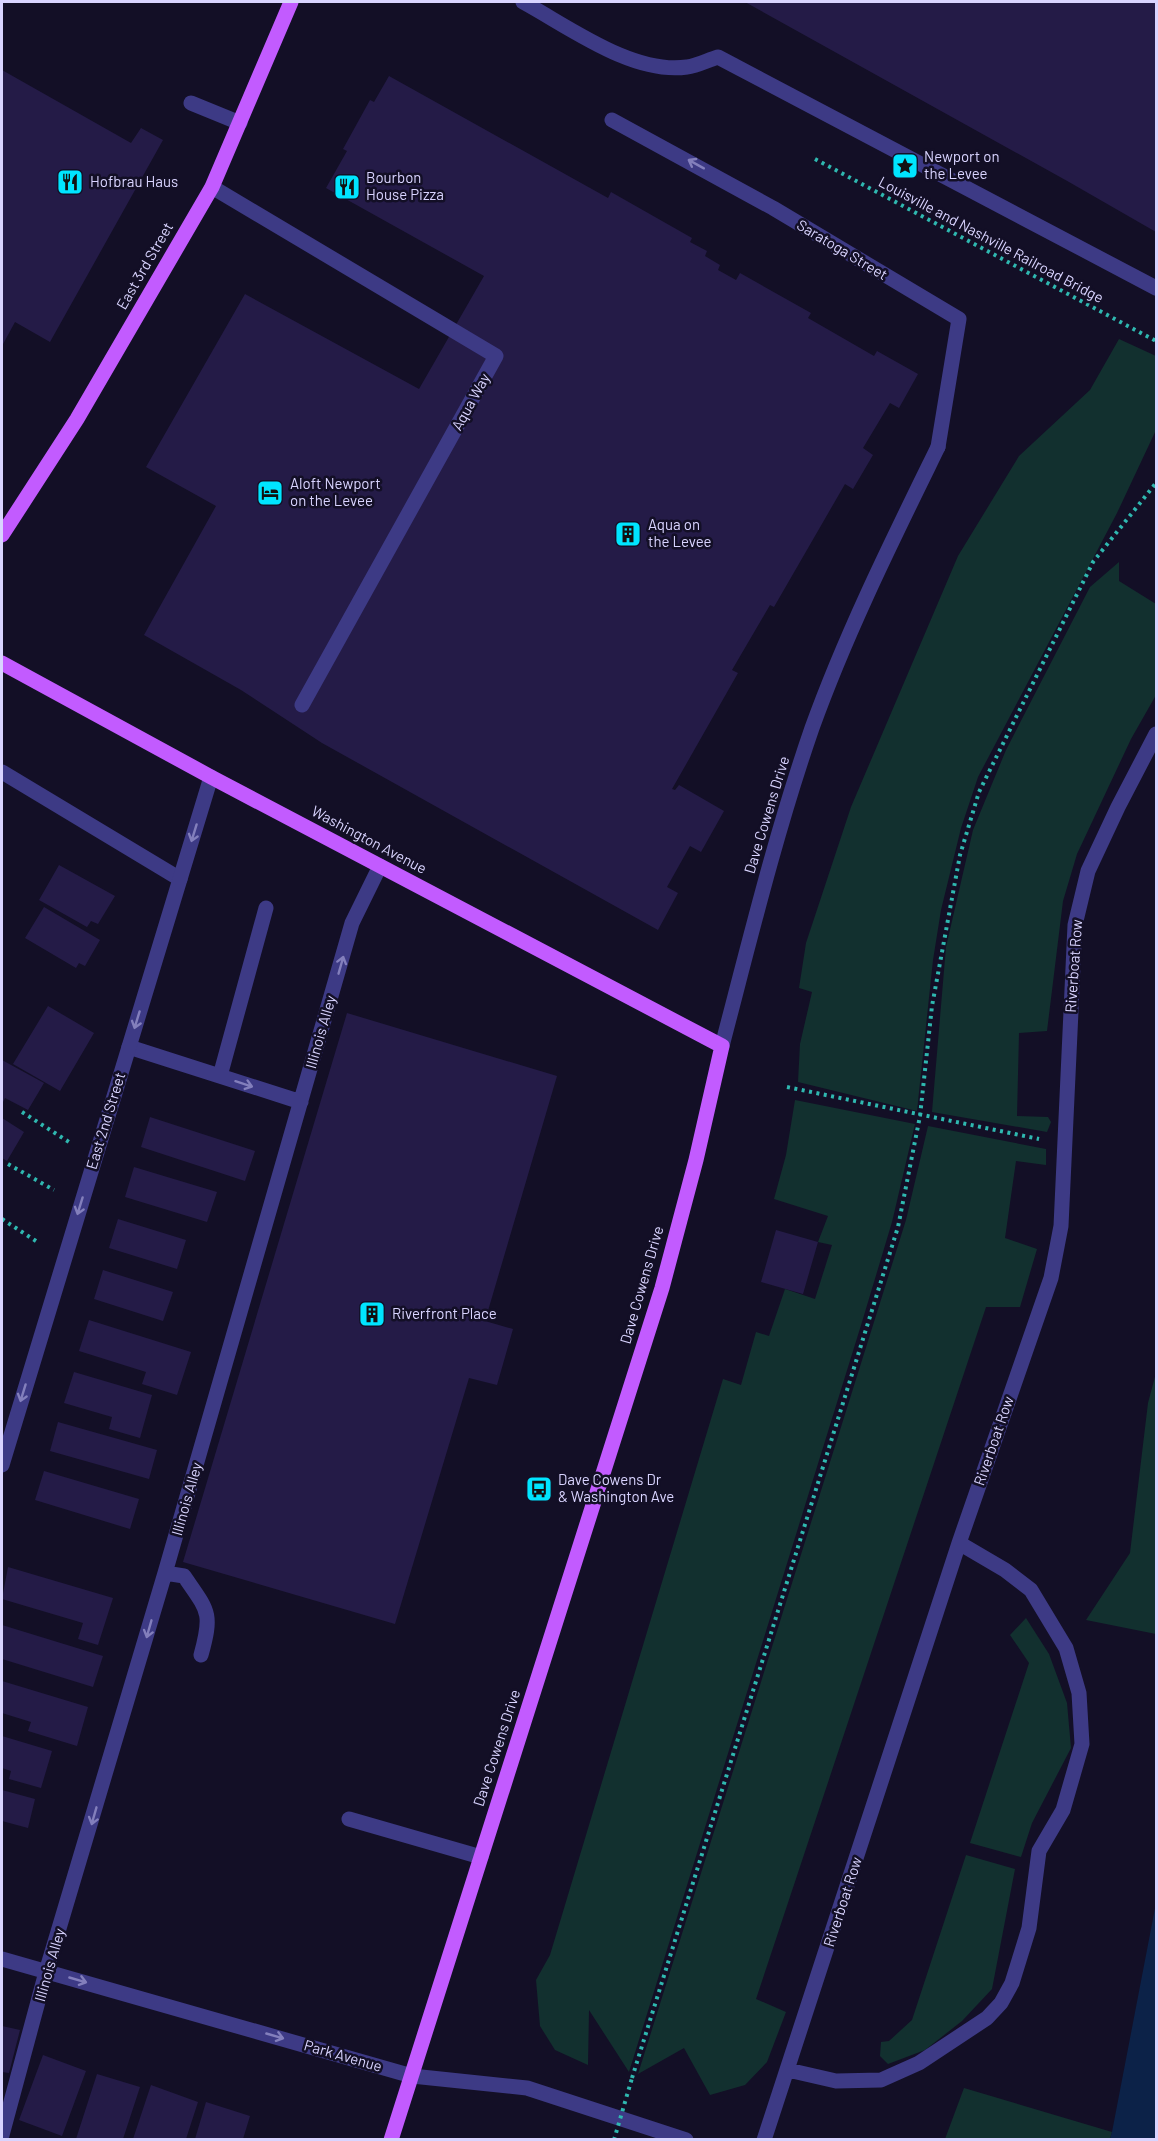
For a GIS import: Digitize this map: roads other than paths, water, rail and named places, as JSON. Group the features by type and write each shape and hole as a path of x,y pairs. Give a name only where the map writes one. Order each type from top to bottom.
{"main road":[{"name":"East 3rd Street","path":"2,535 77,418 212,187 291,2"},
{"name":"Washington Avenue","path":"2,663 211,777 722,1046"},
{"name":"Dave Cowens Drive","path":"391,2139 662,1288 696,1160 722,1046"}],"street":[{"path":"523,2 626,58 664,68 688,67 718,57 1156,288"},
{"path":"191,103 240,123"},
{"name":"Saratoga Street","path":"612,120 747,193 959,319 938,447"},
{"name":"Aqua Way","path":"212,187 496,356 302,705"},
{"name":"Dave Cowens Drive","path":"722,1046 779,827 813,726 858,611 938,447"},
{"name":"Riverboat Row","path":"764,2139 789,2070 959,1543 1051,1278 1062,1226 1075,926 1088,871 1156,734"},
{"path":"2,772 180,879"},
{"name":"East 2nd Street","path":"2,1465 211,777"},
{"name":"Illinois Alley","path":"2,2135 46,1972 165,1573 352,923 380,866"},
{"path":"220,1076 266,908"},
{"path":"129,1047 301,1102"},
{"path":"789,2070 836,2081 881,2080 919,2063 987,2018 1001,2003 1012,1983 1029,1928 1039,1851 1062,1810 1082,1744 1079,1693 1066,1647 1031,1590 1005,1570 959,1543"},
{"path":"165,1573 184,1576 205,1606 209,1626 201,1655"},
{"path":"349,1819 481,1857"},
{"name":"Park Avenue","path":"2,1959 412,2076 528,2088 686,2139"}],"water":[{"path":"1156,1903 1156,2139 1110,2139 1112,2132"}],"place":[{"name":"Newport on the Levee","path":"905,166"},
{"name":"Hofbrau Haus","path":"70,182"},
{"name":"Bourbon House Pizza","path":"347,187"},
{"name":"Aloft Newport on the Levee","path":"270,493"},
{"name":"Aqua on the Levee","path":"628,534"},
{"name":"Riverfront Place","path":"372,1314"},
{"name":"Dave Cowens Dr & Washington Ave","path":"539,1489"}]}
